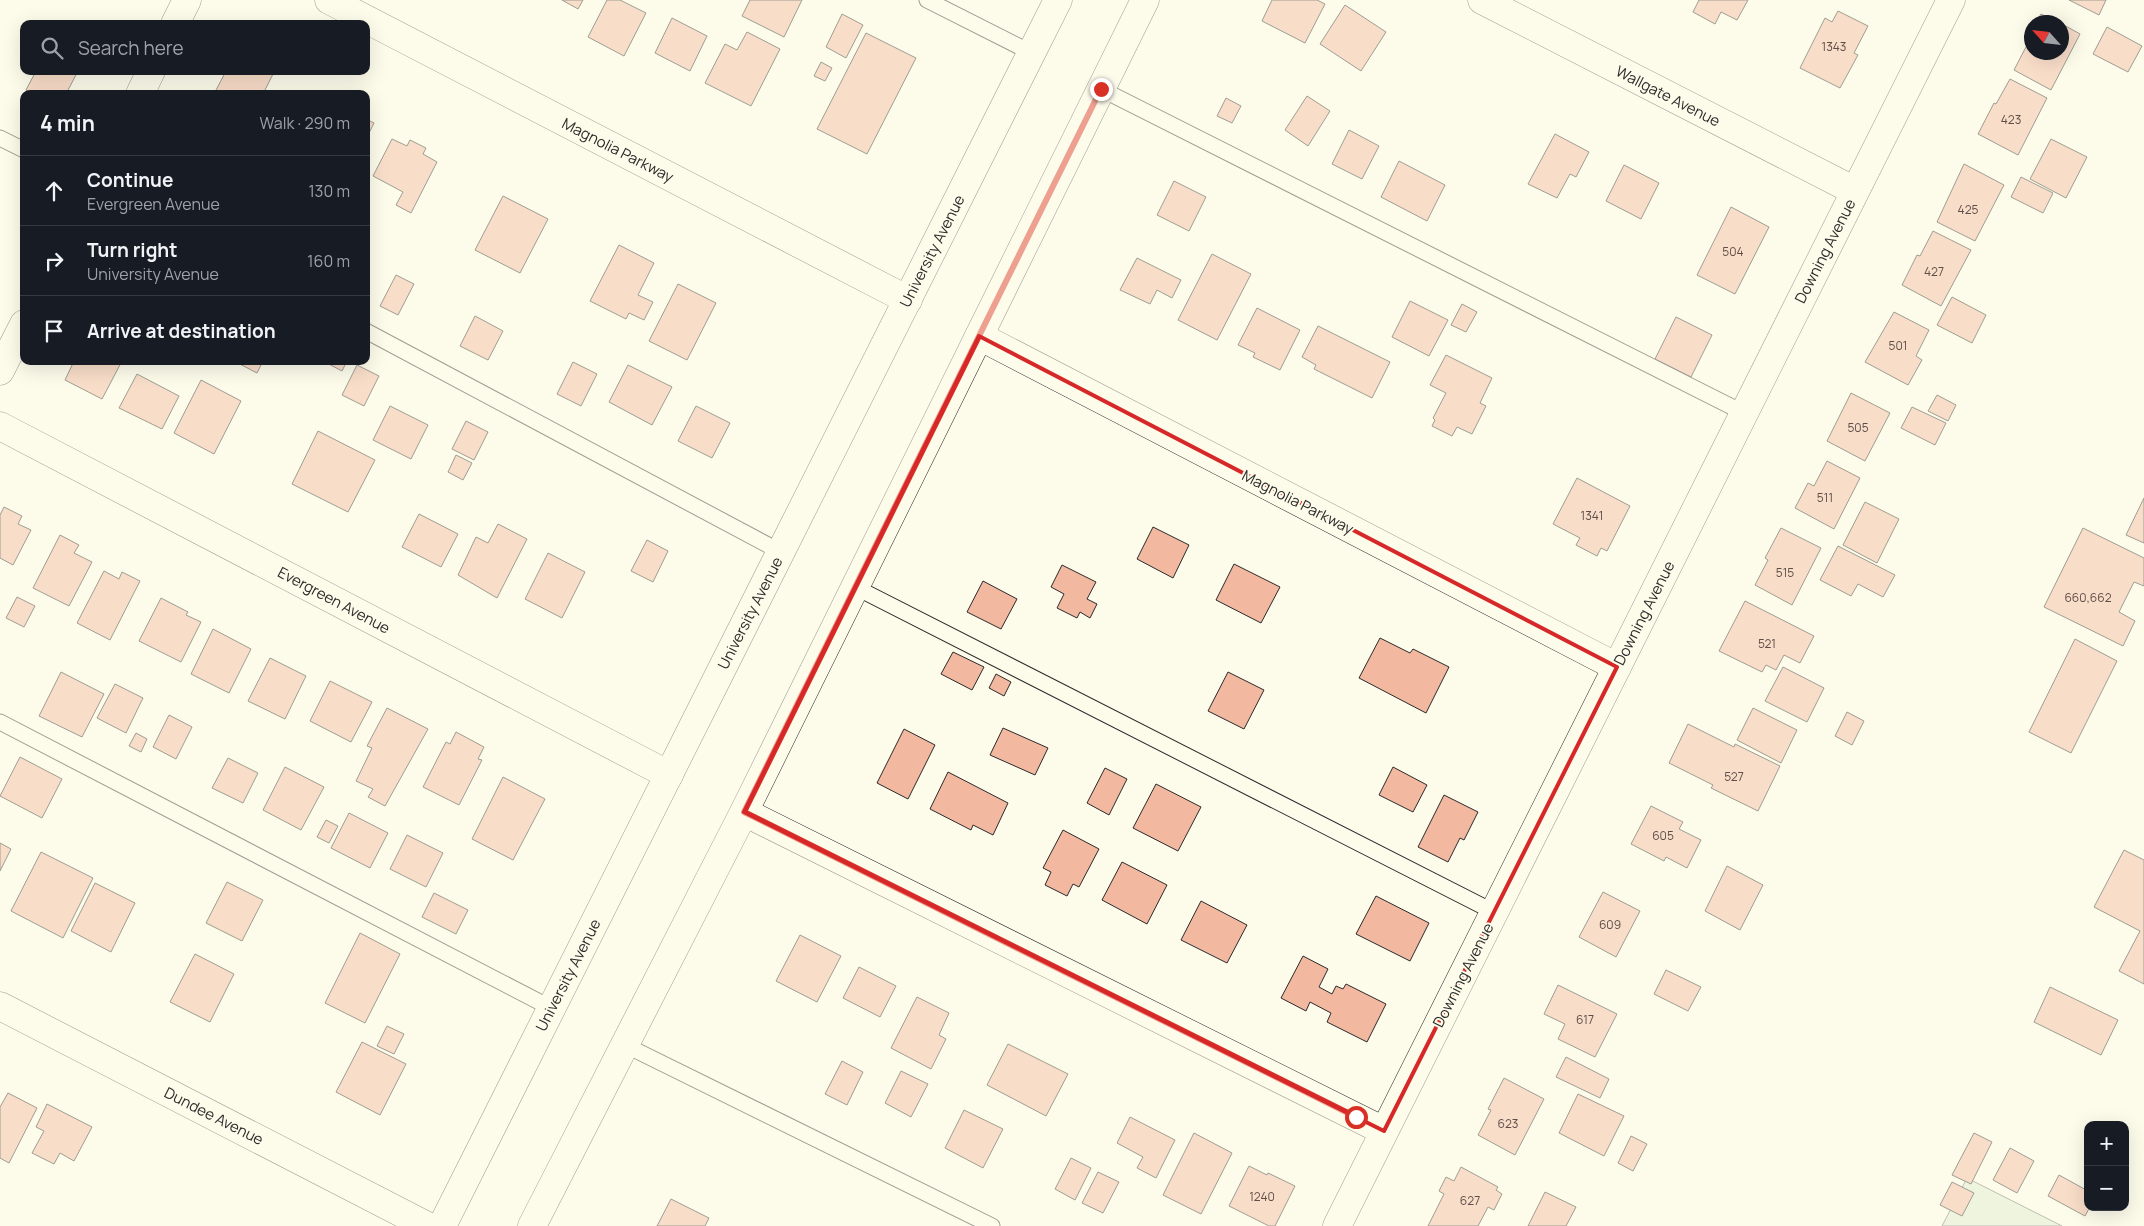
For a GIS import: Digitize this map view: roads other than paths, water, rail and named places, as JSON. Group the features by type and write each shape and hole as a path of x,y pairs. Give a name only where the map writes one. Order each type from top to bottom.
{"street":[{"path":"177,20 187,0"},
{"name":"Magnolia Parkway","path":"328,0 367,20"},
{"name":"University Avenue","path":"442,1226 1058,0"},
{"path":"532,1226 744,812 1145,0"},
{"name":"Wallgate Avenue","path":"1482,0 1855,191"},
{"name":"Downing Avenue","path":"1337,1226 1951,0"},
{"name":"Magnolia Parkway","path":"370,22 908,300"},
{"path":"142,90 149,75"},
{"path":"0,371 20,332"},
{"name":"Magnolia Parkway","path":"979,336 1617,667"},
{"name":"Evergreen Avenue","path":"0,426 669,775"},
{"path":"744,812 1384,1131"},
{"name":"Dundee Avenue","path":"0,1006 428,1226"}],"lane":[{"path":"927,0 1032,53"},
{"path":"1101,89 1744,413"},
{"path":"0,138 20,148"},
{"path":"370,333 781,552"},
{"path":"855,587 1494,912"},
{"path":"0,722 551,1008"},
{"path":"625,1044 992,1226"}]}
